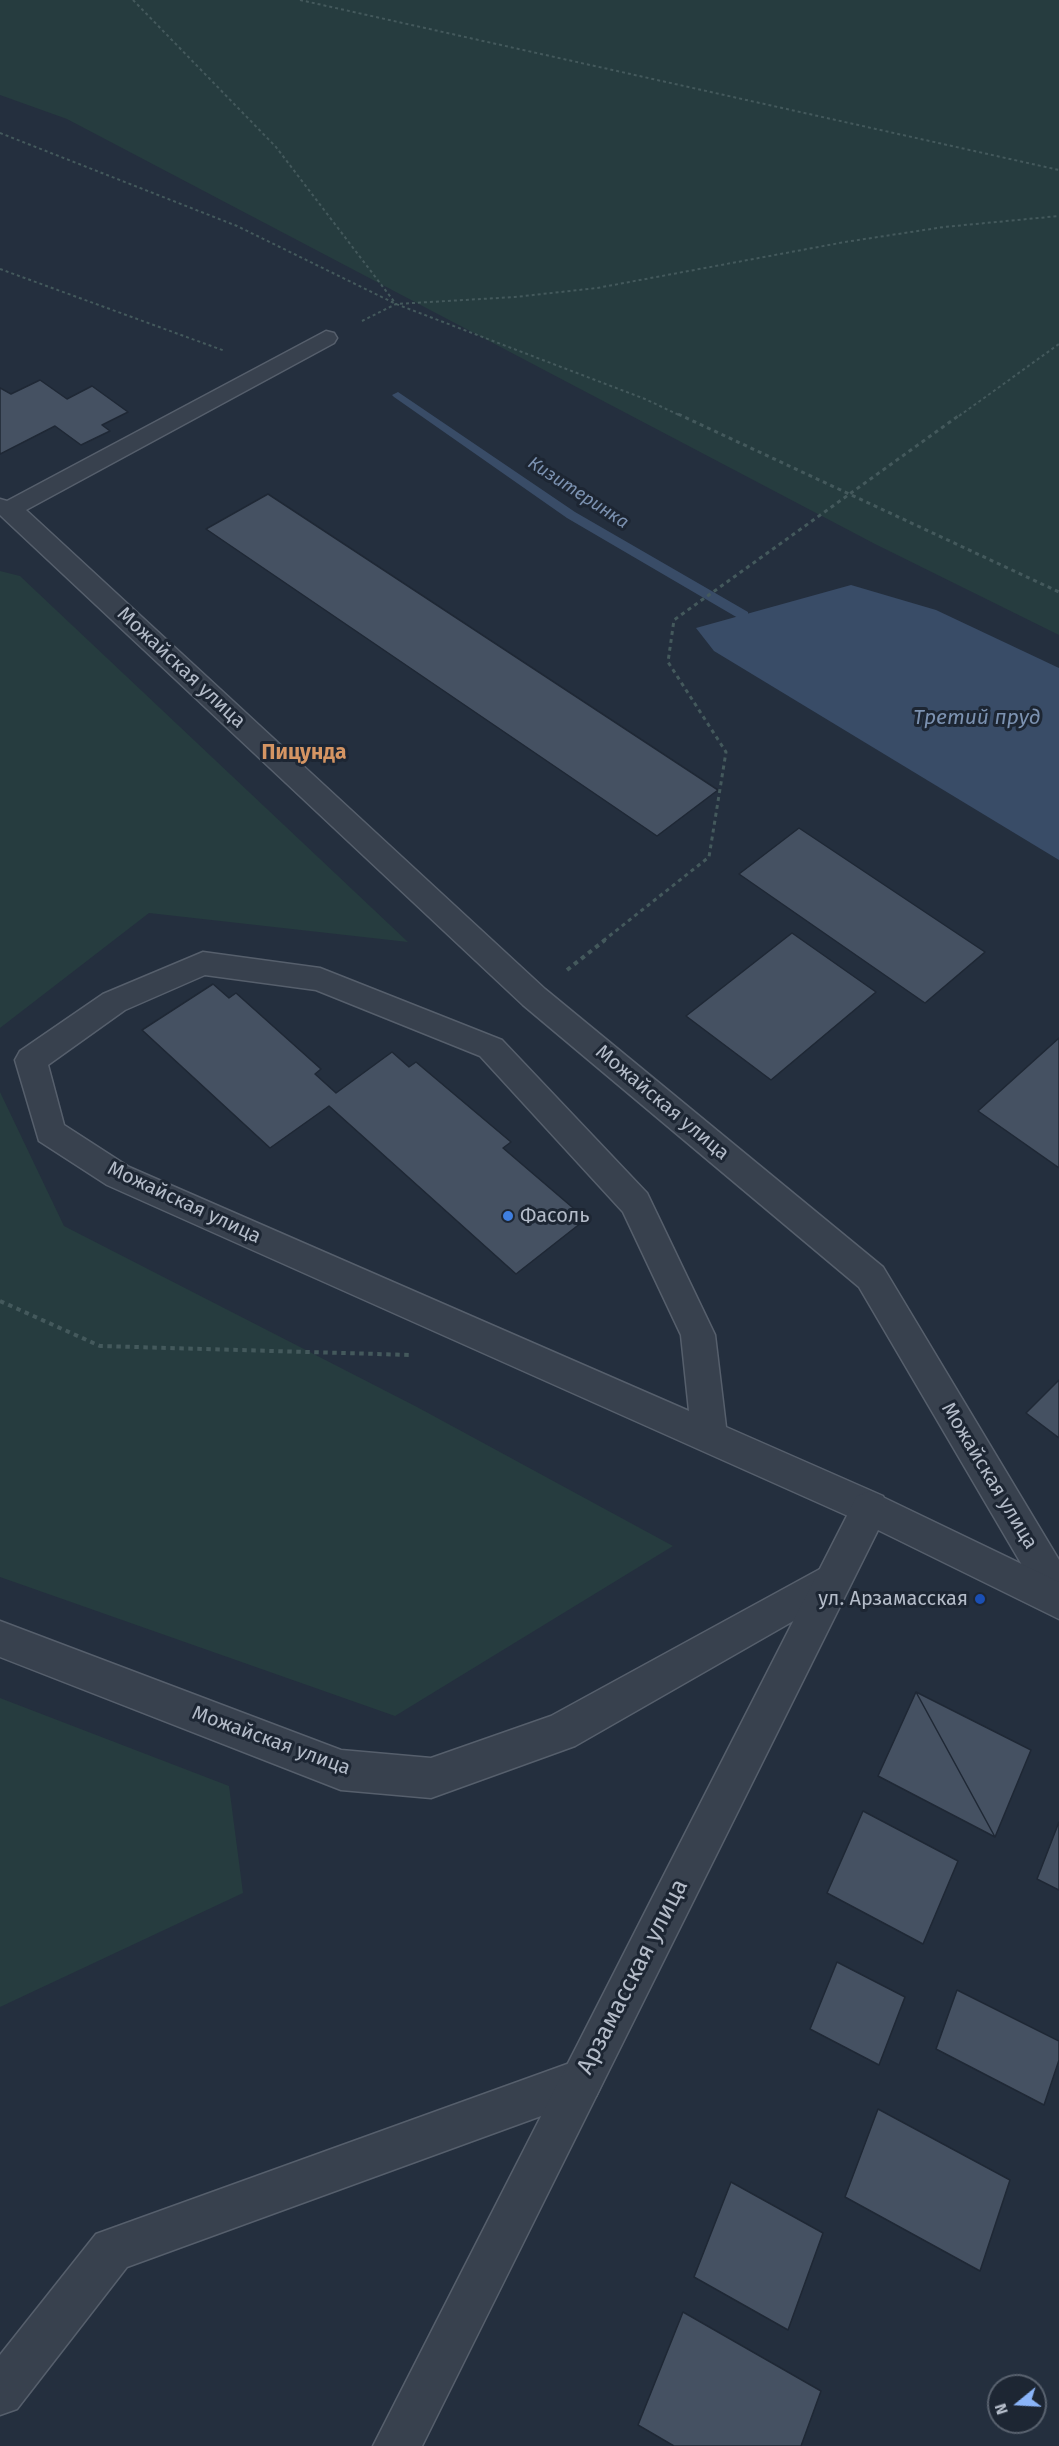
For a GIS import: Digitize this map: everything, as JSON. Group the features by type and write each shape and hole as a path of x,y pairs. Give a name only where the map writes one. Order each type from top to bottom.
{"street":[{"path":"5,508 326,338"},
{"name":"Можайская улица","path":"5,508 534,996 871,1277 1059,1593"},
{"name":"Можайская улица","path":"709,1437 698,1335 635,1203 491,1048 320,979 203,963 114,1002 31,1060 50,1132 118,1176 709,1437 870,1508 1059,1601"},
{"name":"Арзамасская улица","path":"397,2446 831,1580 870,1508"},
{"name":"Можайская улица","path":"0,1639 341,1770 431,1778 561,1732 831,1580"},
{"path":"0,2392 112,2250 581,2081"}],"path":[{"path":"133,0 276,147 396,304"},
{"path":"300,0 1059,170"},
{"path":"0,133 237,226 396,304 645,399 1059,592"},
{"path":"326,338 396,304 515,297 597,288 944,226 1059,216"},
{"path":"0,269 271,368"},
{"path":"534,996 709,856 726,752 668,662 674,620 1059,344"},
{"path":"0,1301 100,1346 365,1352 422,1356"}],"green space":[{"path":"0,0 1059,0 1059,635 875,544 67,119 0,95"},
{"path":"0,571 20,576 408,942 149,913 0,1028"},
{"path":"0,1092 64,1226 417,1407 673,1546 395,1716 0,1577"},
{"path":"0,1698 229,1786 243,1893 0,2007"}],"water":[{"name":"Третий пруд","path":"851,585 936,610 1059,668 1059,860 714,651 696,628"}],"building":[{"path":"40,380 67,399 92,386 128,412 102,425 110,431 81,445 55,426 0,454 0,388 11,394"},
{"path":"268,494 718,790 657,836 206,529"},
{"path":"799,828 985,952 925,1003 739,874"},
{"path":"792,933 876,992 771,1080 686,1016"},
{"path":"213,984 229,998 236,993 321,1069 315,1074 336,1093 392,1052 409,1067 416,1062 511,1142 503,1148 586,1219 516,1274 329,1106 270,1148 142,1030"},
{"path":"1059,1038 1059,1168 978,1111"},
{"path":"1059,1380 1059,1438 1026,1413"},
{"path":"916,1692 1031,1750 995,1837"},
{"path":"916,1692 995,1837 878,1776"},
{"path":"863,1811 958,1861 923,1944 827,1893"},
{"path":"1059,1822 1059,1890 1037,1879"},
{"path":"837,1962 905,1997 879,2065 810,2029"},
{"path":"957,1990 1059,2041 1059,2060 1044,2105 936,2049"},
{"path":"878,2109 1010,2180 980,2271 845,2197"},
{"path":"731,2182 823,2233 788,2330 694,2277"},
{"path":"683,2312 821,2391 801,2446 674,2446 638,2425"}],"waterway":[{"name":"Кизитеринка","path":"398,395 571,515 743,615"}],"place":[{"name":"Фасоль","path":"508,1216"},
{"name":"ул. Арзамасская","path":"980,1599"}],"district":[{"name":"Пицунда","path":"304,753"}]}
